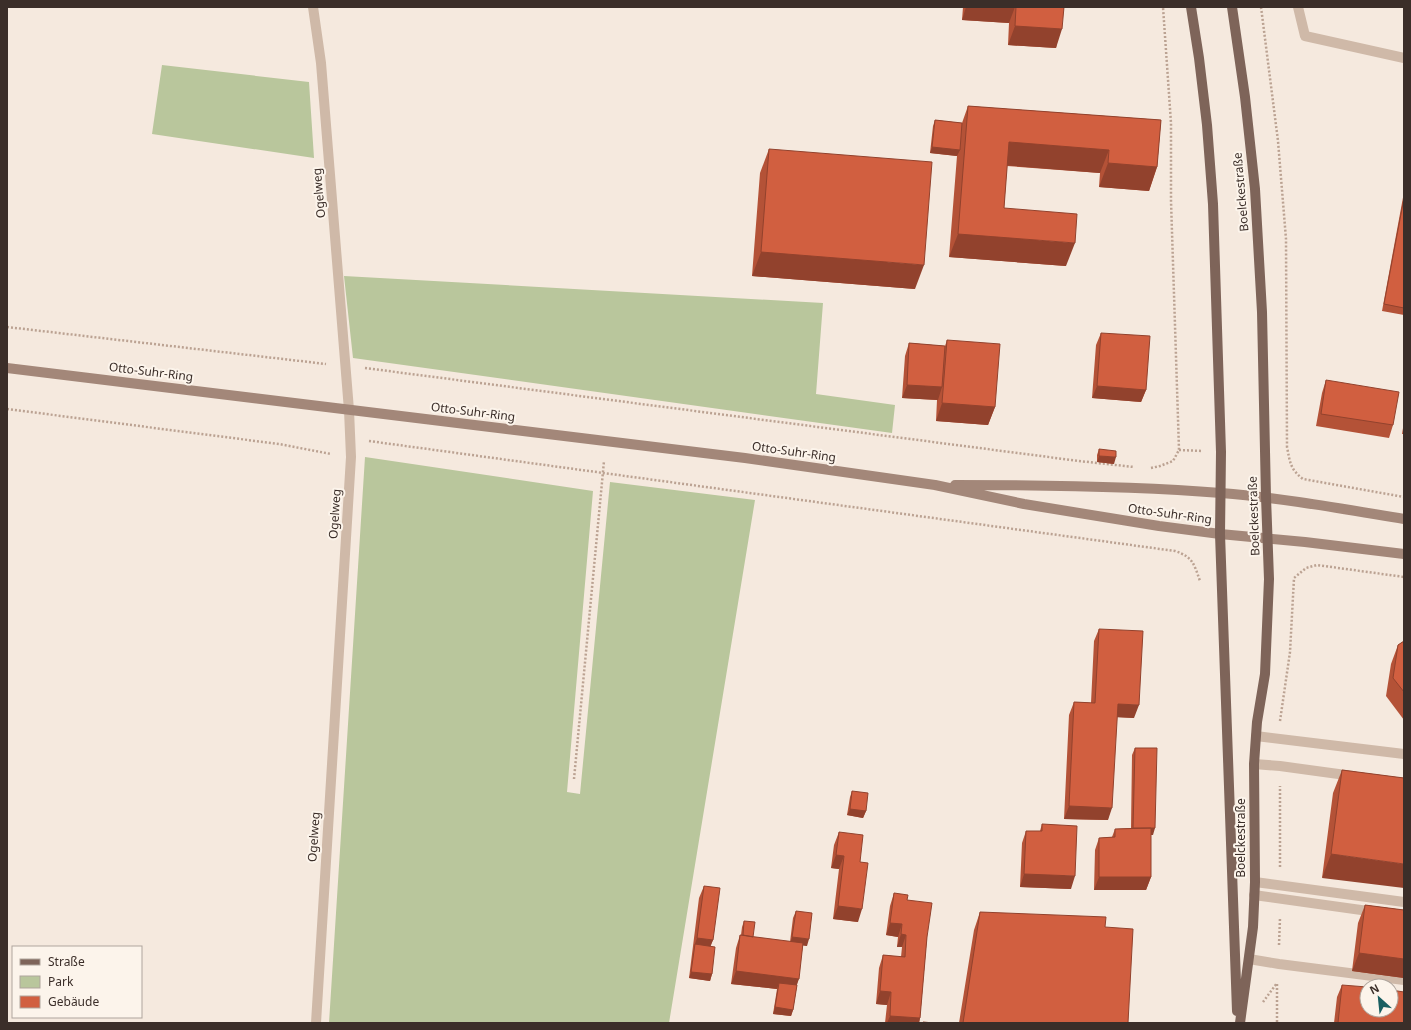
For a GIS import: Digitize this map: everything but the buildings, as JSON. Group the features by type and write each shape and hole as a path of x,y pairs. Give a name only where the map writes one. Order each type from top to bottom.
{"main road":[{"name":"Boelckestraße","path":"1192,7 1200,58 1213,204 1221,452 1220,534 1239,1023"},
{"name":"Boelckestraße","path":"1232,7 1245,97 1255,189 1262,312 1269,578 1267,651 1256,736 1254,764 1255,882 1253,927 1239,1023"}],"street":[{"name":"Ogelweg","path":"313,7 321,64 346,366 351,457 316,1023"},
{"path":"1298,7 1305,36 1404,58"},
{"name":"Otto-Suhr-Ring","path":"7,368 752,459 935,485 1032,506 1220,534 1305,542 1404,554"},
{"name":"Otto-Suhr-Ring","path":"935,485 1055,486 1221,493 1266,498 1404,519"},
{"path":"1256,736 1404,754"},
{"path":"1254,764 1280,766 1365,778"},
{"path":"1255,882 1404,902"},
{"path":"1254,895 1404,916"},
{"path":"1249,959 1404,980"}],"path":[{"path":"1148,468 1160,466 1173,461 1179,450 1171,201 1171,123 1163,7"},
{"path":"1261,7 1278,141 1286,239 1287,447 1290,464 1292,469 1303,479 1404,497"},
{"path":"7,327 346,366 1079,461 1141,467"},
{"path":"7,409 279,444 351,457"},
{"path":"350,438 1175,551 1184,554 1194,562 1200,581"},
{"path":"574,779 605,441"},
{"path":"1294,578 1306,568 1317,566 1404,577"},
{"path":"1277,982 1277,1023"}],"green space":[{"path":"162,65 309,82 314,158 152,134"},
{"path":"344,276 823,303 816,394 895,405 892,433 353,358"},
{"path":"365,457 593,491 567,792 580,794 610,482 755,500 669,1023 329,1023"}]}
